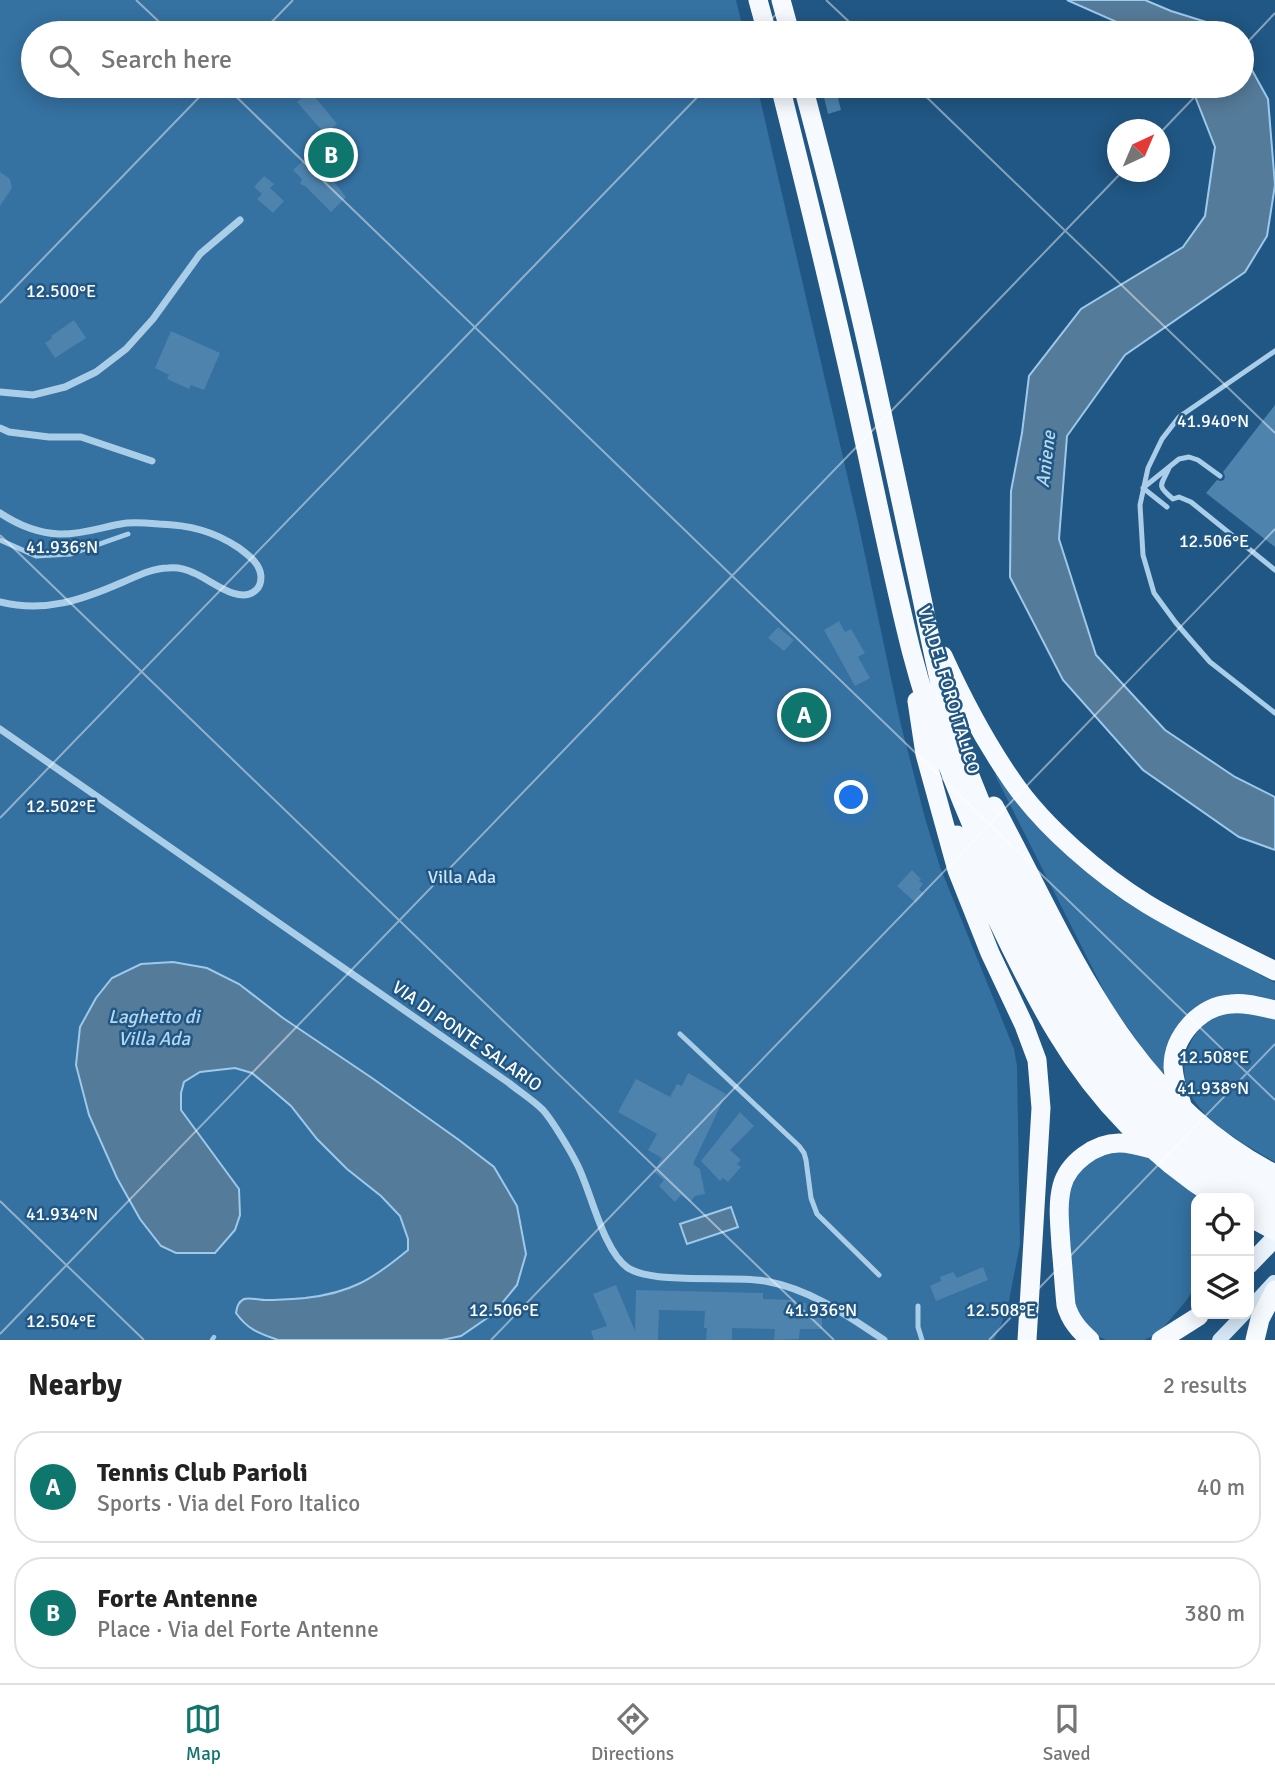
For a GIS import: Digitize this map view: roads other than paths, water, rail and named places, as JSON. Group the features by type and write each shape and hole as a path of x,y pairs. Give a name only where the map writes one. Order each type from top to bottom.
{"highway":[{"path":"758,0 763,21"},
{"path":"781,0 787,21"},
{"name":"VIA DEL FORO ITALICO","path":"783,98 851,377 912,651 952,777 982,849 1075,1029 1114,1084 1157,1131 1206,1170 1264,1209"},
{"name":"VIA DEL FORO ITALICO","path":"806,98 870,356 944,697 976,792 1000,848 1085,1012 1112,1054 1142,1091 1183,1130 1225,1163 1264,1209"},
{"path":"926,618 962,697 989,745 1014,783 1051,826 1106,875 1140,899 1275,971"},
{"path":"912,651 921,735 948,840 990,953 1024,1025 1037,1060 1041,1108 1027,1340"},
{"path":"956,736 1105,1014 1146,1070 1184,1109 1229,1146 1275,1174"},
{"path":"930,773 986,898 1057,1034 1080,1069 1101,1096 1151,1149 1210,1193"},
{"path":"1184,1109 1173,1063 1179,1042 1193,1023 1204,1013 1227,1004 1250,1004 1275,1010"},
{"path":"1090,1340 1077,1327 1066,1305 1059,1209 1063,1181 1079,1160 1102,1146 1119,1143 1151,1149"},
{"path":"1264,1209 1275,1231"},
{"path":"1255,1340 1260,1319 1275,1290"},
{"path":"1161,1340 1194,1319"}],"main road":[{"path":"1254,1260 1275,1238"},
{"path":"1254,1304 1275,1282"},
{"path":"1177,1340 1196,1319"},
{"path":"1219,1340 1239,1319"}],"street":[{"path":"0,392 33,395 65,387 96,372 126,348 153,319 200,254 240,220"},
{"path":"0,428 9,432 49,438 81,437 152,461"},
{"path":"0,513 20,525 56,534 78,534 127,523 202,529 247,554 257,564 261,576 256,590 239,596 191,571 166,567 96,594 60,604 29,607 0,602"},
{"name":"VIA DI PONTE SALARIO","path":"0,729 452,1043 542,1109 577,1163 606,1236 626,1266 653,1276 732,1278 776,1284 819,1300 884,1340"}],"lane":[{"path":"1275,351 1179,417 1162,439 1148,468 1140,505 1143,555 1154,593 1210,662 1275,713"},
{"path":"1143,488 1179,459 1189,457 1198,460 1220,476"},
{"path":"1169,468 1161,485 1162,490 1173,499 1179,497 1191,502 1275,570"},
{"path":"1143,488 1167,507"},
{"path":"0,540 36,556 71,554 128,534"},
{"path":"680,1034 799,1146 806,1160 811,1198 817,1214 879,1275"},
{"path":"918,1306 918,1327 922,1340"}],"water":[{"path":"1067,0 1145,0 1203,21 1115,21"},
{"name":"Aniene","path":"1254,74 1268,99 1275,185 1267,236 1245,272 1125,355 1067,436 1059,539 1096,655 1165,730 1235,777 1275,797 1275,850 1239,837 1143,770 1063,680 1010,577 1011,491 1029,376 1081,309 1183,247 1205,216 1215,147 1196,98 1254,98"},
{"name":"Laghetto di Villa Ada","path":"173,962 207,968 239,984 494,1167 517,1206 526,1254 517,1285 493,1314 461,1336 442,1340 278,1340 245,1323 236,1313 239,1303 244,1299 305,1298 349,1288 372,1277 408,1250 408,1239 400,1216 317,1139 291,1106 252,1073 235,1068 200,1072 184,1082 181,1110 239,1189 240,1215 235,1230 215,1253 176,1253 161,1246 140,1219 117,1178 89,1115 76,1065 80,1027 96,998 112,978 141,964"},
{"path":"731,1207 738,1227 687,1244 680,1224"}],"place":[{"name":"Forte Antenne","path":"331,155"},
{"name":"Tennis Club Parioli","path":"804,715"}],"park label":[{"name":"Villa Ada","path":"462,877"}]}
